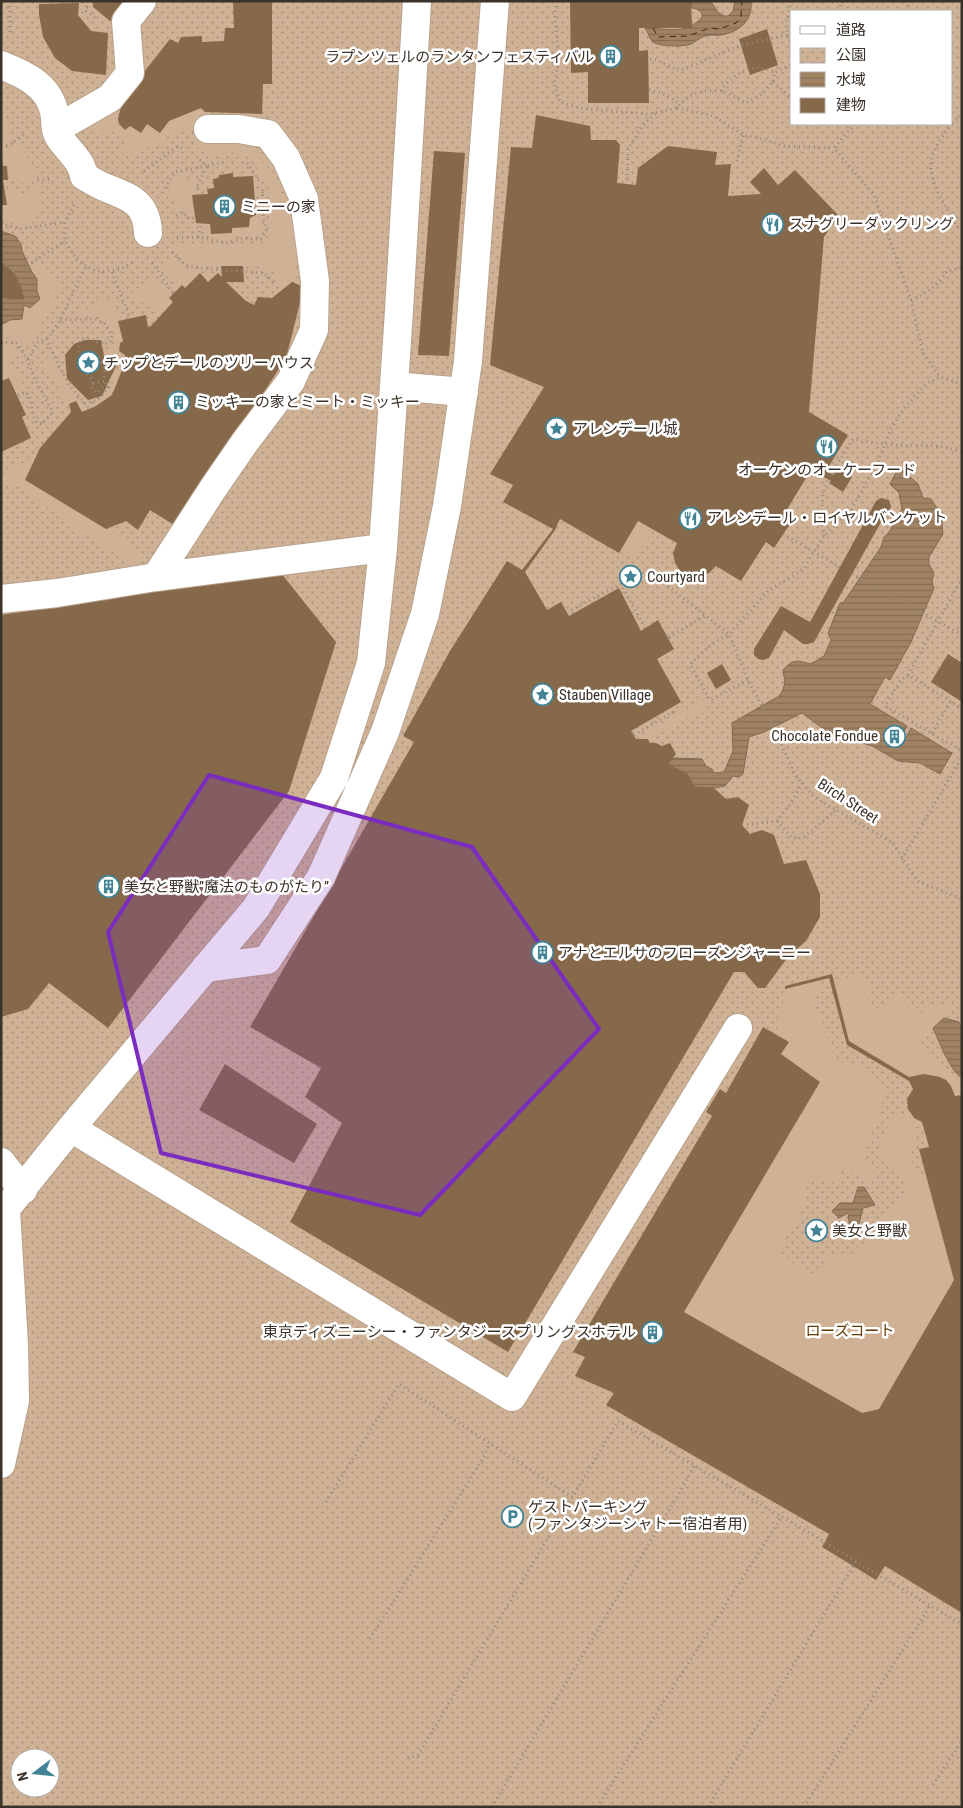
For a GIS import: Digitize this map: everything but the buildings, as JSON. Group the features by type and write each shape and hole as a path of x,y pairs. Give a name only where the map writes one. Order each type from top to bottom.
{"street":[{"path":"56,129 110,98 130,73 126,21 142,1"},
{"path":"10,1205 71,1128 256,908 334,778 371,663 383,548 417,1"},
{"path":"205,968 266,960 321,876 385,732 425,614 447,506 468,361 494,1"},
{"path":"1,65 20,72 38,83 49,97 54,111 58,137 74,153 83,169 84,176 97,184 134,199 145,234"},
{"path":"156,577 217,482 291,381 314,330 315,281 304,199 286,158 268,134 238,129 208,129"},
{"path":"394,386 464,392"},
{"path":"1,599 383,548"},
{"path":"71,1128 512,1397 738,1028"},
{"path":"1,1162 10,1205 15,1401 1,1464"}],"path":[{"path":"556,1 555,18 559,58 554,84 560,102 584,109 649,114 678,107 714,116 743,135 784,146 834,148 874,195 911,300 923,353 940,377 962,384"},
{"path":"790,43 786,25 791,1"},
{"path":"650,58 679,71 741,45 788,35"},
{"path":"722,91 722,88 736,74 763,67 775,72 790,65"},
{"path":"678,107 684,100 696,92 722,91 746,103 763,94 773,81 775,72"},
{"path":"773,81 790,97"},
{"path":"649,90 665,93 672,97 678,107"},
{"path":"627,180 628,149 644,124 657,112"},
{"path":"834,148 854,125"},
{"path":"950,125 940,139 931,164 935,185 958,229 962,231"},
{"path":"737,161 743,135"},
{"path":"120,193 149,166 177,148 185,148 190,152"},
{"path":"196,157 207,166"},
{"path":"84,176 79,196 65,222 65,240 77,260 91,269 112,272 134,261 165,188 174,172 228,160"},
{"path":"145,234 184,239 198,237 226,243 241,239 261,239 266,230 262,210 263,187 247,163 237,162"},
{"path":"199,195 197,186 207,166"},
{"path":"1,224 20,230 65,222"},
{"path":"198,237 202,223"},
{"path":"145,234 173,253 185,265 199,268 264,273 274,282"},
{"path":"145,234 173,293"},
{"path":"13,272 18,260 25,267 65,240"},
{"path":"28,362 36,343 50,337 86,266"},
{"path":"911,300 938,284 946,271 962,268"},
{"path":"112,272 130,318"},
{"path":"46,339 65,378 85,403 98,400 109,387 108,381 98,393 92,388 92,381 92,372 83,358 94,354 105,368 104,381 94,383 92,381 83,368 78,349 81,339 90,338 103,345 111,341 112,335 105,324 95,319 60,320"},
{"path":"1,342 16,343 21,348 51,409 51,415 38,424 32,412 30,396 26,392 18,395"},
{"path":"748,680 710,700 690,664 711,645 729,634 770,589 804,568 824,536 852,509 878,461 892,427 904,408 927,383 940,377"},
{"path":"831,474 853,439 885,444 943,447 954,449 962,454"},
{"path":"824,536 822,504 824,487 828,479"},
{"path":"782,534 840,567"},
{"path":"852,574 962,635"},
{"path":"962,578 908,675 901,680 885,706 962,751"},
{"path":"664,583 729,634"},
{"path":"573,614 571,610 621,584 645,628"},
{"path":"668,638 705,616"},
{"name":"Birch Street","path":"729,634 748,680 776,732 795,775 814,797 893,843 917,881 962,899"},
{"path":"908,675 962,708"},
{"path":"932,733 951,702"},
{"path":"634,735 673,712 672,708"},
{"path":"902,859 962,757"},
{"path":"742,825 777,821 789,806 802,783"},
{"path":"777,821 792,838 803,838 836,810"},
{"path":"326,1502 399,1384 572,1497"},
{"path":"408,1758 418,1755 618,1421 857,1560 962,1624"},
{"path":"370,1638 482,1460 490,1443"},
{"path":"492,1807 694,1466"},
{"path":"597,1807 782,1516"},
{"path":"708,1807 857,1560"},
{"path":"804,1807 930,1606"},
{"path":"933,1785 962,1741"}],"highlighted area":[{"path":"209,775 472,847 599,1029 420,1215 161,1153 108,932"}],"green space":[{"path":"1,1 962,1 962,1807 1,1807"},
{"path":"201,108 205,112 205,120 168,136 164,144 152,144 142,151 134,153 121,153 125,148 124,140 109,129 99,135 90,128 91,124 104,115 119,115 119,124 125,130 130,126 141,133 147,124 160,133 169,121"},
{"path":"1,122 9,127 13,140 10,143 1,144"},
{"path":"201,141 233,142 250,148 277,178 294,228 296,264 292,282 281,290 273,272 266,268 246,265 198,264 187,261 174,250 177,243 205,243 218,247 228,247 240,243 261,244 271,234 273,224 266,210 270,200 268,183 250,157 226,152 208,158 206,151 200,147 191,149 189,146"},
{"path":"19,143 36,176 24,184 10,176 1,161 1,149"},
{"path":"184,172 185,182 196,181 193,188 196,195 192,196 194,215 182,206 178,212 174,212 174,202 168,190 177,174"},
{"path":"40,185 39,205 32,223 17,224 1,218 2,205 7,205 5,189 24,194"},
{"path":"256,215 264,228 262,234 218,239 208,234 206,223 232,233 232,228 249,227 250,218"},
{"path":"172,257 181,266 190,271 218,273 208,282 199,273 185,288 182,285 176,290 172,277 162,264"},
{"path":"37,265 45,265 55,279 59,288 58,296 47,312 47,316 36,330 37,333 24,346 17,339 1,337 1,325 10,320 21,319 24,305 37,291 37,279 32,272"},
{"path":"153,277 160,283 163,292 173,302 159,316 152,304 142,302 138,304 131,295"},
{"path":"105,298 116,304 117,313 122,313 122,320 118,322 123,341 120,343 119,351 125,355 116,387 103,401 118,373 119,364 110,360 104,351 115,343 114,334 109,323 100,317 79,315 77,313 80,310 89,311"},
{"path":"1,345 14,349 15,353 10,360 10,368 14,372 21,374 22,385 15,391 9,378 1,381"},
{"path":"50,356 74,394 76,401 69,404 62,394 60,385 39,367"},
{"path":"30,456 35,460 25,480 134,545 144,558 137,566 74,528 21,487 1,485 1,476 9,469 25,462"},
{"path":"638,521 654,529 635,560 620,551"},
{"path":"703,700 708,710 692,719 690,716 648,739 636,739"},
{"path":"850,977 859,977 868,985 868,1000 871,1010 882,1010 895,995 912,999 907,1002 908,1009 923,1013 928,1005 950,1007 919,1043 933,1054 951,1080 959,1077 962,1078 962,1095 955,1096 947,1082 942,1078 931,1074 909,1077 849,1041 834,983"},
{"name":"ローズコート","path":"818,981 822,992 812,999 828,1037 826,1044 840,1062 860,1064 881,1083 885,1098 880,1106 879,1118 867,1141 864,1153 868,1166 875,1174 868,1181 849,1171 841,1171 840,1180 830,1182 812,1178 804,1190 808,1201 800,1205 800,1225 788,1230 780,1252 803,1270 818,1274 827,1255 842,1254 846,1249 850,1257 853,1254 854,1248 864,1248 880,1237 887,1213 901,1203 905,1191 902,1177 885,1164 881,1157 880,1144 892,1118 900,1115 910,1115 918,1143 908,1146 916,1176 925,1175 954,1280 879,1409 862,1413 684,1312 821,1082 781,1054 789,1042 775,1034 783,1007 783,990"}],"water":[{"path":"691,1 710,1 719,13 728,16 733,11 735,1 751,1 750,14 744,24 734,31 705,36 683,46 656,44 650,39 645,28 676,30 690,27 696,23 702,17 702,13 692,8"},
{"path":"1,231 15,236 21,244 22,251 37,279 37,291 40,299 30,308 24,305 22,319 10,320 1,325 1,296 8,299 23,299 21,288 16,278 10,269 1,262"},
{"path":"899,467 918,484 923,498 931,499 941,514 943,534 929,557 929,564 934,573 932,582 934,588 911,642 890,680 885,677 870,704 907,726 898,743 902,745 911,728 952,753 940,774 920,763 898,761 872,746 829,733 802,713 764,732 749,737 743,774 739,777 733,776 725,786 714,788 695,787 688,775 668,764 673,758 702,759 706,766 712,769 714,773 724,772 733,751 732,723 779,696 784,684 783,670 789,664 798,661 811,664 824,656 831,640 828,633 840,603 843,603 881,547 884,537 889,532 902,509 899,493 890,484"},
{"path":"944,1018 959,1022 962,1031 962,1078 949,1063 933,1028"},
{"path":"858,1187 864,1187 875,1205 863,1208 858,1228 851,1239 848,1213 839,1218 832,1211 840,1203 853,1203"}],"ferry route":[{"path":"653,28 658,37 688,36 710,28 719,29 736,23 741,17 742,1"}],"place":[{"name":"ラプンツェルのランタンフェスティバル","path":"610,57"},
{"name":"ミニーの家","path":"225,207"},
{"name":"スナグリーダックリング","path":"773,224"},
{"name":"チップとデールのツリーハウス","path":"88,363"},
{"name":"ミッキーの家とミート・ミッキー","path":"179,402"},
{"name":"アレンデール城","path":"557,429"},
{"name":"オーケンのオーケーフード","path":"827,447"},
{"name":"アレンデール・ロイヤルバンケット","path":"691,518"},
{"name":"Courtyard","path":"631,577"},
{"name":"Stauben Village","path":"543,695"},
{"name":"Chocolate Fondue","path":"894,736"},
{"name":"美女と野獣”魔法のものがたり”","path":"108,887"},
{"name":"アナとエルサのフローズンジャーニー","path":"542,953"},
{"name":"美女と野獣","path":"816,1231"},
{"name":"東京ディズニーシー・ファンタジースプリングスホテル","path":"652,1332"},
{"name":"ゲストパーキング (ファンタジーシャトー宿泊者用)","path":"512,1516"}]}
